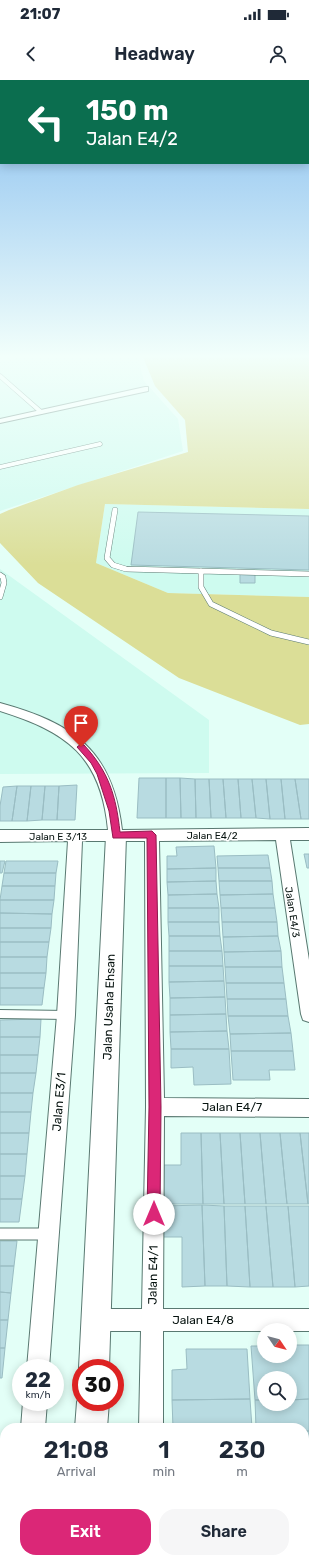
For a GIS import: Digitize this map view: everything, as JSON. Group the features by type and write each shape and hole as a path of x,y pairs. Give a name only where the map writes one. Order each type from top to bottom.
{"street":[{"name":"Jalan Usaha Ehsan","path":"0,707 20,713 56,729 88,754 102,774 113,811 116,836 94,1359"},
{"name":"Jalan E4/2","path":"116,836 309,834"},
{"name":"Jalan E4/1","path":"151,1423 155,1107 152,835"},
{"name":"Jalan E4/3","path":"282,835 309,1014"},
{"name":"Jalan E 3/13","path":"0,836 116,836"},
{"name":"Jalan E3/1","path":"39,1359 66,1015 75,836"},
{"name":"Jalan E4/7","path":"155,1107 309,1108"},
{"name":"Jalan E4/8","path":"96,1320 309,1320"},
{"path":"33,1423 34,1411"},
{"path":"92,1423 93,1411"}],"lane":[{"path":"0,467 100,444"},
{"path":"115,510 107,558 113,565 126,569 309,574"},
{"path":"201,571 201,587 211,604 271,633 309,642"},
{"path":"0,575 3,577 4,583 0,597"},
{"path":"0,1014 66,1015"},
{"path":"0,1234 49,1234"}],"shaded area":[{"path":"0,426 179,426 183,451 0,511"},
{"path":"105,504 309,509 309,597 168,593 96,563"},
{"path":"0,569 209,720 209,773 0,774"}],"green space":[{"path":"186,426 309,426 309,509 105,504 96,563 168,593 309,597 309,724 300,725 179,678 38,583 0,543 0,514 78,485 188,452"}],"building":[{"path":"138,512 309,516 309,570 131,565"},
{"path":"240,574 255,574 255,583 240,583"},
{"path":"139,778 166,778 166,818 137,818"},
{"path":"166,778 180,778 181,818 166,818"},
{"path":"180,778 195,779 196,818 181,818"},
{"path":"195,779 209,779 211,818 196,818"},
{"path":"209,779 223,779 226,818 211,818"},
{"path":"223,779 238,779 241,818 226,818"},
{"path":"238,779 252,779 256,818 241,818"},
{"path":"252,779 266,779 270,819 256,818"},
{"path":"266,779 281,779 285,819 270,819"},
{"path":"281,779 295,779 301,819 285,819"},
{"path":"295,779 309,779 309,819 301,819"},
{"path":"77,785 75,820 57,820 59,786"},
{"path":"17,786 31,786 27,821 12,821"},
{"path":"17,786 12,821 0,821 0,806 3,787"},
{"path":"31,786 45,786 42,820 27,821"},
{"path":"45,786 59,786 57,820 42,820"},
{"path":"214,846 216,868 167,869 167,856 177,856 176,847"},
{"path":"304,854 309,854 309,868 307,868"},
{"path":"268,855 270,868 218,868 217,856"},
{"path":"0,861 5,861 2,873 0,873"},
{"path":"6,861 58,861 56,873 4,873"},
{"path":"216,868 216,881 167,882 167,869"},
{"path":"218,868 270,868 272,881 219,881"},
{"path":"4,873 56,873 55,886 2,886"},
{"path":"216,881 217,894 168,895 167,882"},
{"path":"219,881 272,881 273,894 220,895"},
{"path":"2,886 55,886 54,900 0,900"},
{"path":"217,894 219,908 168,908 168,895"},
{"path":"273,894 275,908 221,908 220,895"},
{"path":"0,900 54,900 52,914 0,913"},
{"path":"168,908 219,908 219,922 168,922"},
{"path":"221,908 275,908 277,922 222,922"},
{"path":"0,913 52,914 51,928 0,928"},
{"path":"168,922 219,922 220,936 169,936"},
{"path":"222,922 277,922 278,936 223,937"},
{"path":"0,928 51,928 49,942 0,942"},
{"path":"169,936 220,936 222,951 169,951"},
{"path":"278,936 281,951 224,952 223,937"},
{"path":"0,942 49,942 47,957 0,957"},
{"path":"169,951 222,951 223,966 169,966"},
{"path":"281,951 282,967 225,967 224,952"},
{"path":"0,957 47,957 46,973 0,973"},
{"path":"169,966 223,966 224,981 169,982"},
{"path":"225,967 282,967 284,983 226,983"},
{"path":"0,973 46,973 44,988 0,988"},
{"path":"224,981 225,997 170,998 169,982"},
{"path":"226,983 284,983 286,999 227,999"},
{"path":"0,988 44,988 42,1005 0,1005"},
{"path":"225,997 226,1014 170,1015 170,998"},
{"path":"227,999 286,999 288,1016 228,1016"},
{"path":"226,1014 227,1031 170,1032 170,1015"},
{"path":"228,1016 288,1016 291,1033 230,1034"},
{"path":"41,1019 40,1037 0,1037 0,1020"},
{"path":"227,1031 229,1049 171,1049 170,1032"},
{"path":"291,1033 293,1051 231,1051 230,1034"},
{"path":"0,1037 40,1037 38,1055 0,1055"},
{"path":"171,1049 229,1049 231,1084 194,1085 193,1067 171,1068"},
{"path":"231,1051 293,1051 295,1070 269,1070 270,1080 233,1080"},
{"path":"0,1055 38,1055 36,1073 0,1073"},
{"path":"0,1073 36,1073 33,1093 0,1093"},
{"path":"0,1093 33,1093 31,1112 0,1112"},
{"path":"0,1112 31,1112 29,1133 0,1133"},
{"path":"0,1133 29,1133 27,1154 0,1154"},
{"path":"181,1133 201,1133 203,1204 163,1204 164,1165 181,1165"},
{"path":"201,1133 220,1133 224,1204 203,1204"},
{"path":"220,1133 240,1133 245,1204 224,1204"},
{"path":"240,1133 260,1133 266,1204 245,1204"},
{"path":"260,1133 280,1133 287,1204 266,1204"},
{"path":"280,1133 300,1133 308,1204 287,1204"},
{"path":"300,1133 309,1133 309,1204 308,1204"},
{"path":"0,1154 27,1154 25,1176 0,1176"},
{"path":"0,1176 25,1176 22,1199 0,1199"},
{"path":"0,1199 22,1199 19,1222 0,1222"},
{"path":"202,1205 224,1206 227,1286 205,1286"},
{"path":"202,1205 205,1286 182,1287 182,1237 163,1237 163,1206"},
{"path":"224,1206 245,1206 250,1287 227,1286"},
{"path":"245,1206 266,1206 273,1287 250,1287"},
{"path":"266,1206 288,1206 295,1287 273,1287"},
{"path":"288,1206 309,1206 309,1286 295,1287"},
{"path":"0,1241 17,1241 14,1266 0,1266"},
{"path":"0,1266 14,1266 11,1293 0,1292"},
{"path":"0,1292 11,1293 8,1320 0,1320"},
{"path":"0,1320 8,1320 5,1348 0,1348"},
{"path":"297,1345 309,1345 309,1399 297,1400 297,1371 257,1371 257,1400 255,1400 251,1346 257,1346 257,1363 297,1363"},
{"path":"0,1348 5,1348 2,1378 0,1378"},
{"path":"186,1349 247,1349 250,1399 172,1400 172,1370 187,1369"},
{"path":"250,1399 252,1423 173,1423 172,1400"},
{"path":"309,1399 309,1423 256,1423 255,1400 257,1400 257,1411 297,1411 297,1400"}],"route":[{"path":"81,747 94,761 102,774 113,811 116,836 152,835 155,1107 154,1214"}]}
